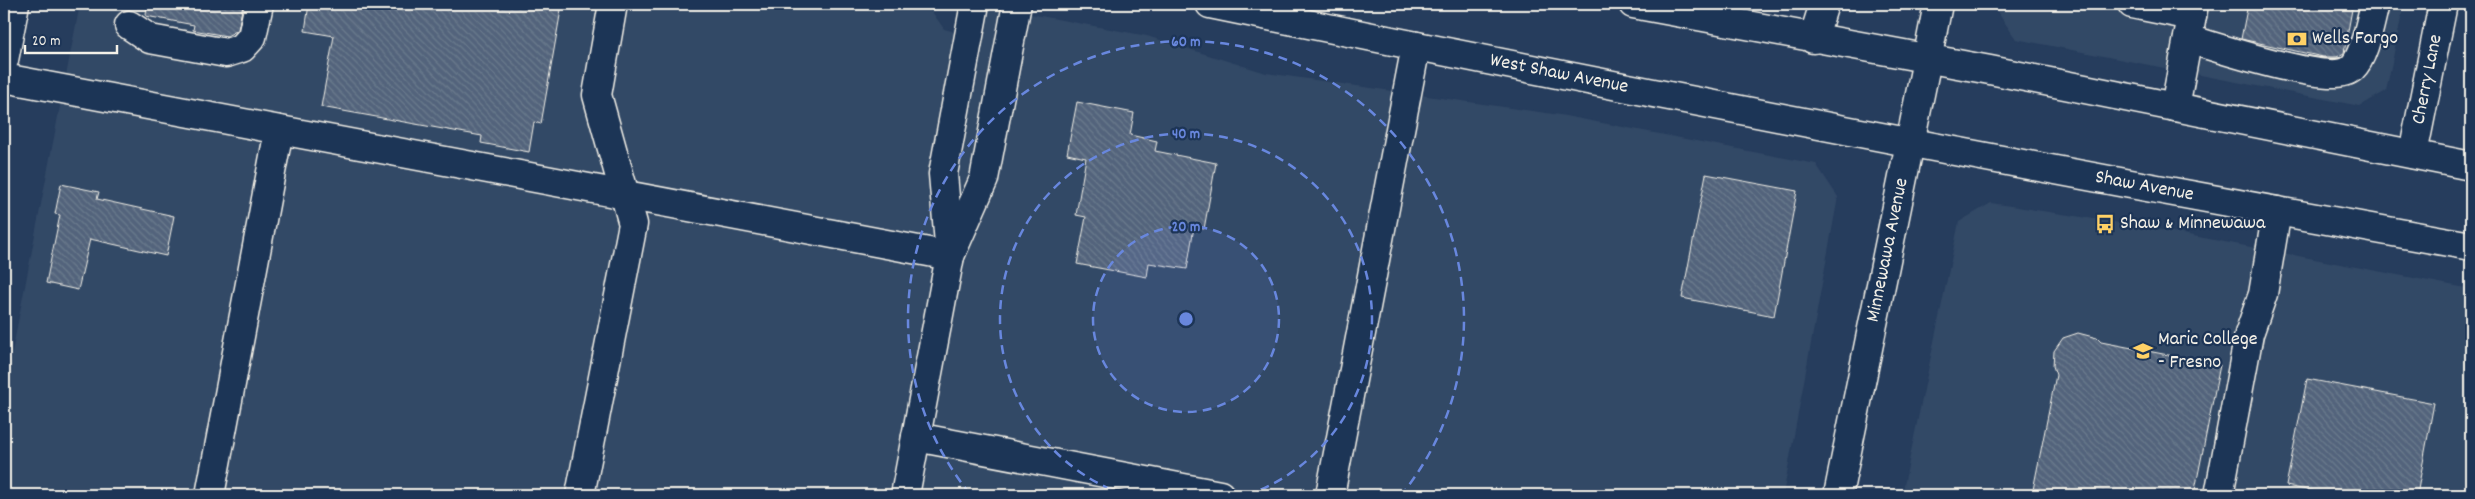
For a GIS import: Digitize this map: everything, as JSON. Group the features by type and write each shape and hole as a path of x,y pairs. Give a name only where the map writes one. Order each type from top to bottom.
{"main road":[{"path":"4,54 15,4"},
{"path":"129,25 150,39 226,53 242,48 252,37 259,4"},
{"path":"580,495 633,224 597,95 613,4"},
{"path":"950,256 943,174 974,4"},
{"path":"905,495 950,256 984,179 1017,4"},
{"name":"West Shaw Avenue","path":"1210,4 1416,46 1909,141"},
{"path":"1633,4 1719,12 1813,39 1990,70 2471,166"},
{"path":"1813,39 1824,4"},
{"name":"Minnewawa Avenue","path":"1838,495 1938,4"},
{"path":"2132,4 2191,20 2305,72 2334,75 2350,70 2359,60 2375,4"},
{"name":"Cherry Lane","path":"2412,154 2443,4"},
{"path":"2175,107 2191,20"},
{"path":"1330,495 1416,46"},
{"path":"4,78 950,256"},
{"path":"210,495 280,130"},
{"name":"Shaw Avenue","path":"1909,141 2278,212 2471,246"},
{"path":"2219,495 2249,334 2263,294 2278,212"},
{"path":"916,437 1220,495"}],"shaded area":[{"path":"80,4 901,4 930,9 944,29 955,32 961,4 977,4 1147,36 1266,73 1560,115 1816,164 1838,197 1783,495 4,495 4,394"},
{"name":"Wells Fargo","path":"1992,4 2404,4 2386,91 2360,106 2016,39"},
{"path":"1991,203 2146,227 2471,289 2471,495 1902,495 1959,222"}],"building":[{"path":"147,4 243,4 238,30 227,36 193,30 194,25 146,16"},
{"path":"309,4 562,4 541,124 534,122 529,152 481,143 482,136 321,107 334,36 305,31"},
{"path":"2248,4 2353,4 2344,53 2337,57 2323,57 2241,39"},
{"path":"1077,102 1134,113 1130,135 1157,141 1155,151 1216,163 1204,229 1194,227 1187,269 1149,263 1147,277 1077,264 1086,217 1076,215 1086,158 1067,154"},
{"path":"1706,174 1797,191 1774,316 1682,298"},
{"path":"61,184 99,192 97,199 174,216 166,256 90,239 78,290 46,283 60,215 55,214"},
{"path":"2078,333 2097,338 2101,342 2220,365 2194,495 2032,495 2056,375 2053,366 2054,351 2063,338"},
{"path":"2307,379 2434,403 2417,495 2333,495 2286,486"}],"place":[{"name":"Wells Fargo","path":"2297,39"},
{"name":"Shaw & Minnewawa","path":"2105,224"},
{"name":"Maric College - Fresno","path":"2143,351"}]}
